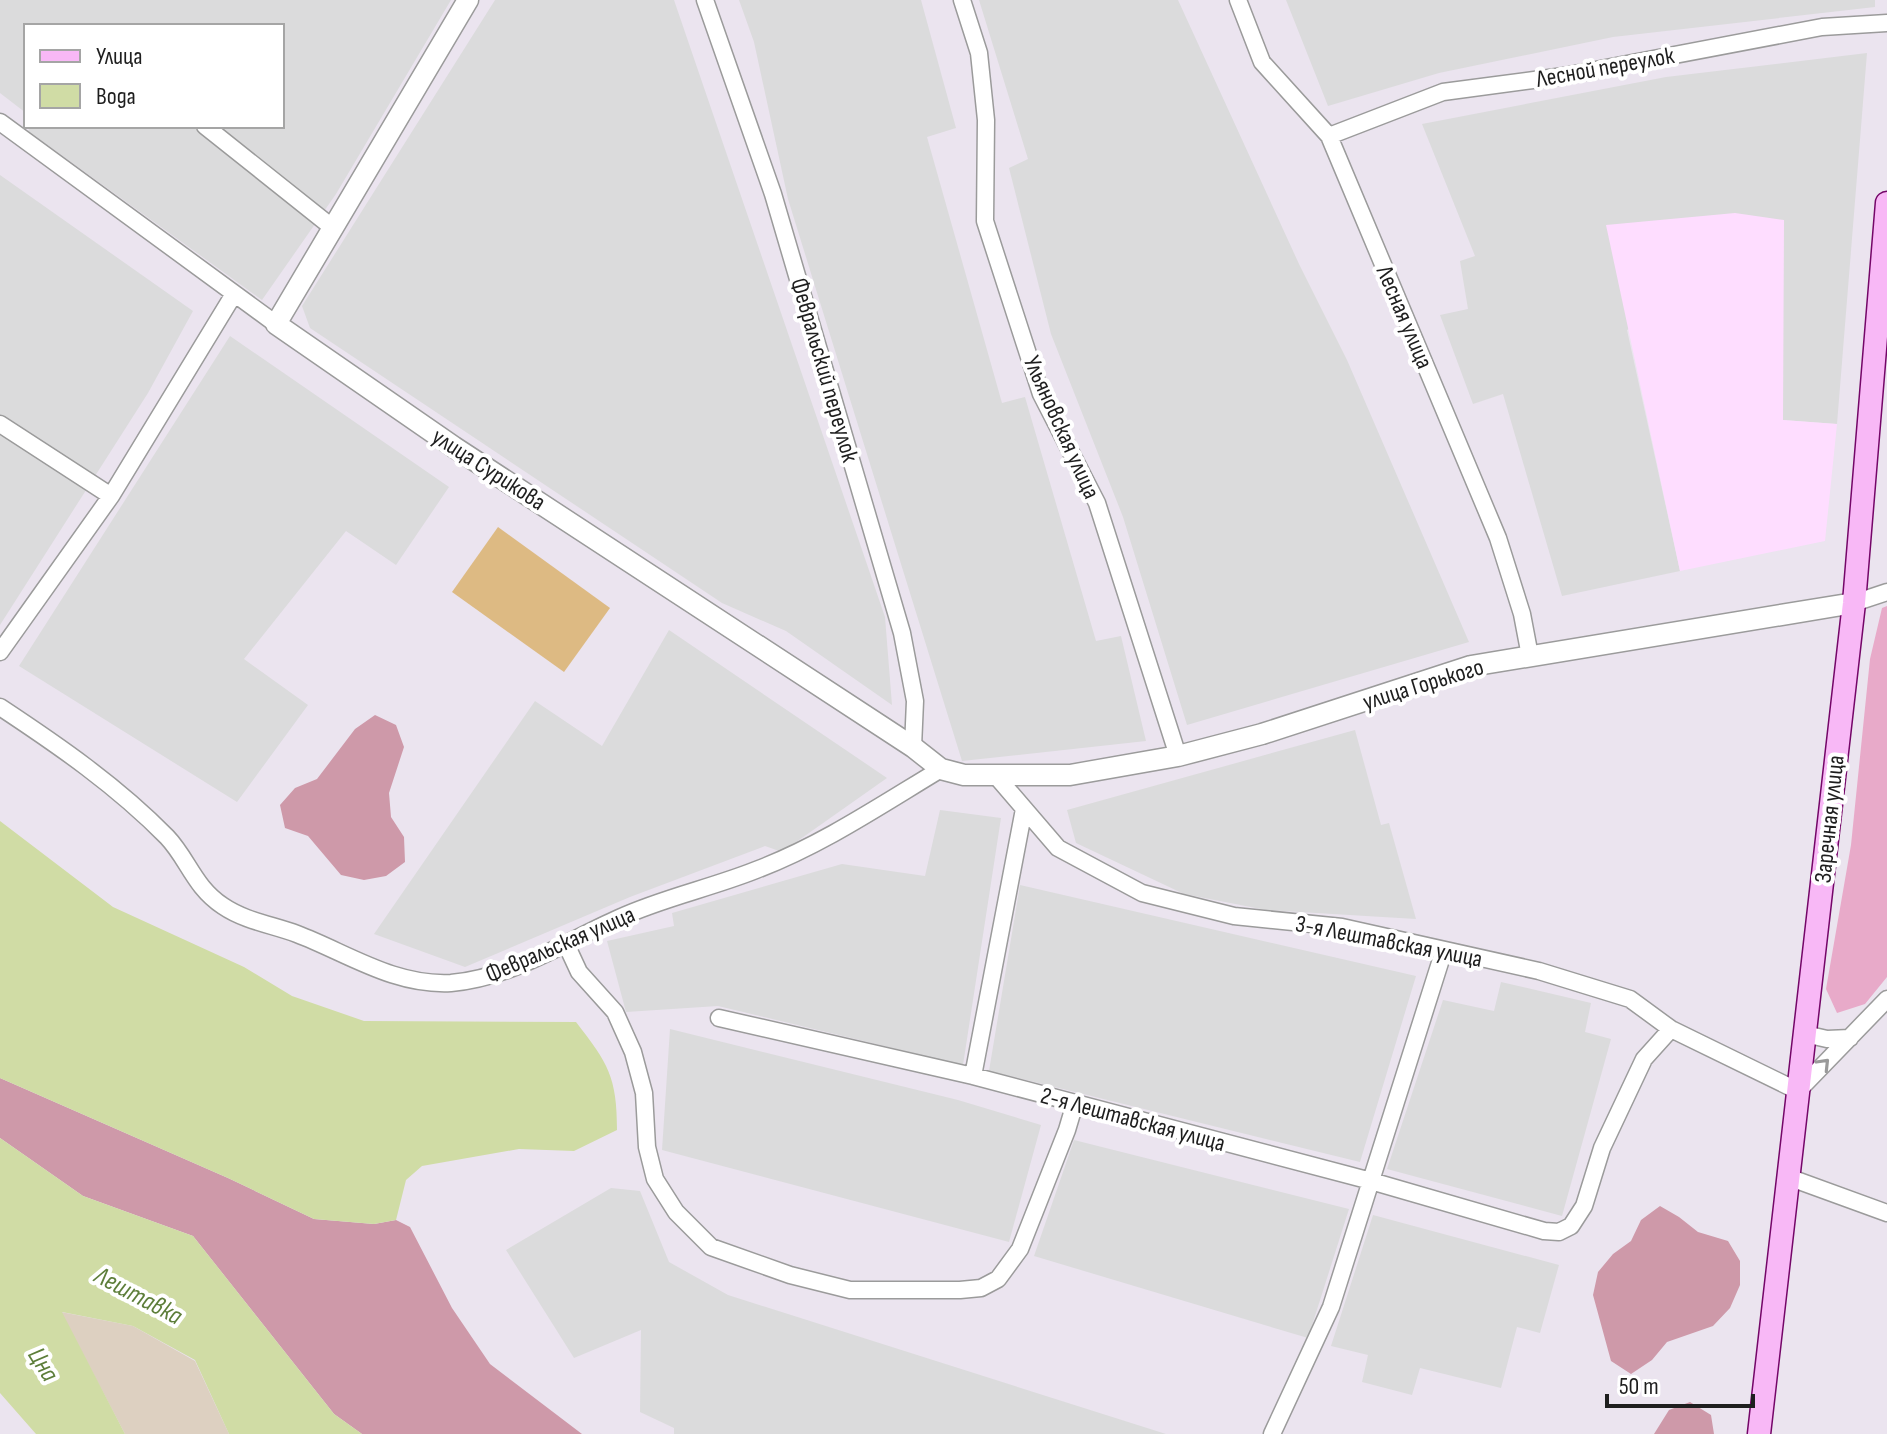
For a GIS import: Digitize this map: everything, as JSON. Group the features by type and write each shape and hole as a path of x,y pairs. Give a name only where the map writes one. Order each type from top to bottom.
{"main road":[{"path":"1854,603 1887,203"},
{"name":"Заречная улица","path":"1759,1434 1854,603"}],"street":[{"path":"276,324 468,0"},
{"name":"Февральский переулок","path":"705,0 773,194 902,633 915,701 913,747"},
{"name":"Ульяновская улица","path":"962,0 979,53 986,120 985,221 1041,394 1097,503 1178,756"},
{"name":"Лесная улица","path":"1238,0 1262,62 1329,136 1498,538 1522,614 1530,656"},
{"name":"Лесной переулок","path":"1329,136 1443,92 1564,76 1822,27 1887,23"},
{"name":"улица Сурикова","path":"0,122 234,294 454,447 913,747 941,769 964,775 997,777"},
{"path":"208,128 333,228"},
{"path":"0,652 111,496 234,294"},
{"path":"0,424 111,496"},
{"path":"1854,603 1887,592"},
{"name":"улица Горького","path":"997,777 1070,775 1178,756 1262,734 1471,666 1854,603"},
{"name":"Февральская улица","path":"0,707 59,745 123,795 170,840 194,880 223,906 406,979 449,983 489,977 621,917 756,870 811,847 941,769"},
{"name":"3-я Лештавская улица","path":"997,777 1058,848 1142,893 1234,916 1342,927 1539,971 1630,999 1671,1029 1798,1091"},
{"path":"973,1076 1024,809"},
{"path":"566,944 579,972 615,1012 633,1052 644,1093 647,1147 655,1179 676,1212 711,1247 790,1275 850,1290 960,1290 981,1288 998,1279 1020,1249 1075,1103"},
{"path":"1272,1434 1331,1307 1444,950"},
{"path":"1798,1091 1887,999"},
{"name":"2-я Лештавская улица","path":"719,1018 973,1076 1371,1181 1544,1231 1559,1232 1571,1226 1584,1206 1602,1148 1644,1059 1671,1029"},
{"path":"1805,1034 1827,1039 1850,1038"},
{"path":"1788,1177 1887,1213"}],"shaded area":[{"path":"0,0 451,0 336,194 262,300 28,131 30,128 284,128 284,24 24,24 24,111 0,93"},
{"path":"495,0 674,0 885,617 892,705 786,631 722,603 310,328 302,306"},
{"path":"739,0 921,0 956,128 927,137 1002,403 1025,397 1096,641 1121,636 1146,741 962,761 788,199 754,42"},
{"path":"979,0 1178,0 1299,264 1347,360 1469,642 1187,725 1123,517 1051,334 1009,168 1028,159"},
{"path":"1286,0 1875,0 1875,7 1613,37 1439,73 1328,106"},
{"path":"1867,53 1837,424 1783,420 1783,220 1627,330 1680,571 1562,596 1503,394 1473,404 1440,315 1468,309 1460,261 1475,256 1422,124 1666,77"},
{"path":"0,175 193,311 148,393 0,625"},
{"path":"1735,213 1784,220 1783,420 1837,424 1825,541 1680,571 1606,225"},
{"path":"230,336 449,487 396,565 346,531 244,659 308,705 237,802 19,666"},
{"path":"498,527 610,608 564,672 452,592"},
{"path":"1887,606 1887,977 1865,1004 1837,1013 1826,989 1851,845 1870,659 1882,608"},
{"path":"669,630 887,778 782,852 765,846 630,897 465,967 374,934 535,701 602,746"},
{"path":"375,715 396,725 404,747 389,793 391,817 404,837 405,862 386,876 364,880 341,875 308,836 285,828 280,805 295,788 317,779 355,729"},
{"path":"1355,730 1381,825 1389,823 1416,919 1266,910 1184,894 1076,843 1067,810"},
{"path":"940,810 1001,818 963,1065 718,1006 626,1012 607,941 674,926 672,913 842,864 925,876"},
{"path":"1020,885 1416,976 1360,1162 989,1071"},
{"path":"1501,982 1591,1003 1585,1032 1611,1039 1562,1216 1387,1169 1443,1000 1494,1011"},
{"path":"670,1029 958,1100 1041,1125 1009,1242 662,1150"},
{"path":"0,1078 314,1219 374,1224 396,1220 410,1227 452,1308 490,1364 582,1434 362,1434 334,1414 193,1236 83,1196 0,1138"},
{"path":"1074,1140 1349,1209 1308,1338 1034,1256"},
{"path":"611,1188 640,1191 669,1262 728,1295 1166,1434 674,1434 674,1428 640,1412 641,1330 574,1358 506,1250"},
{"path":"1660,1206 1698,1232 1728,1241 1740,1261 1740,1285 1730,1308 1713,1326 1667,1342 1652,1360 1631,1374 1611,1361 1593,1295 1598,1272 1613,1254 1631,1241 1641,1220"},
{"path":"1373,1215 1559,1265 1540,1333 1517,1327 1501,1388 1420,1368 1412,1395 1362,1382 1368,1355 1331,1346"},
{"path":"61,1312 133,1326 195,1361 229,1434 125,1434"},
{"path":"1690,1402 1711,1415 1714,1434 1654,1434 1669,1410"}],"water":[{"path":"0,821 113,907 244,967 292,996 364,1021 576,1022 608,1072 615,1097 617,1130 574,1151 519,1149 422,1166 406,1180 396,1220 374,1224 314,1219 0,1078"},
{"path":"0,1138 83,1196 193,1236 334,1414 362,1434 229,1434 195,1360 133,1326 62,1312 125,1434 36,1434 0,1393"}],"water label":[{"name":"Лештавка","path":"139,1295"},
{"name":"Цна","path":"44,1364"}]}
